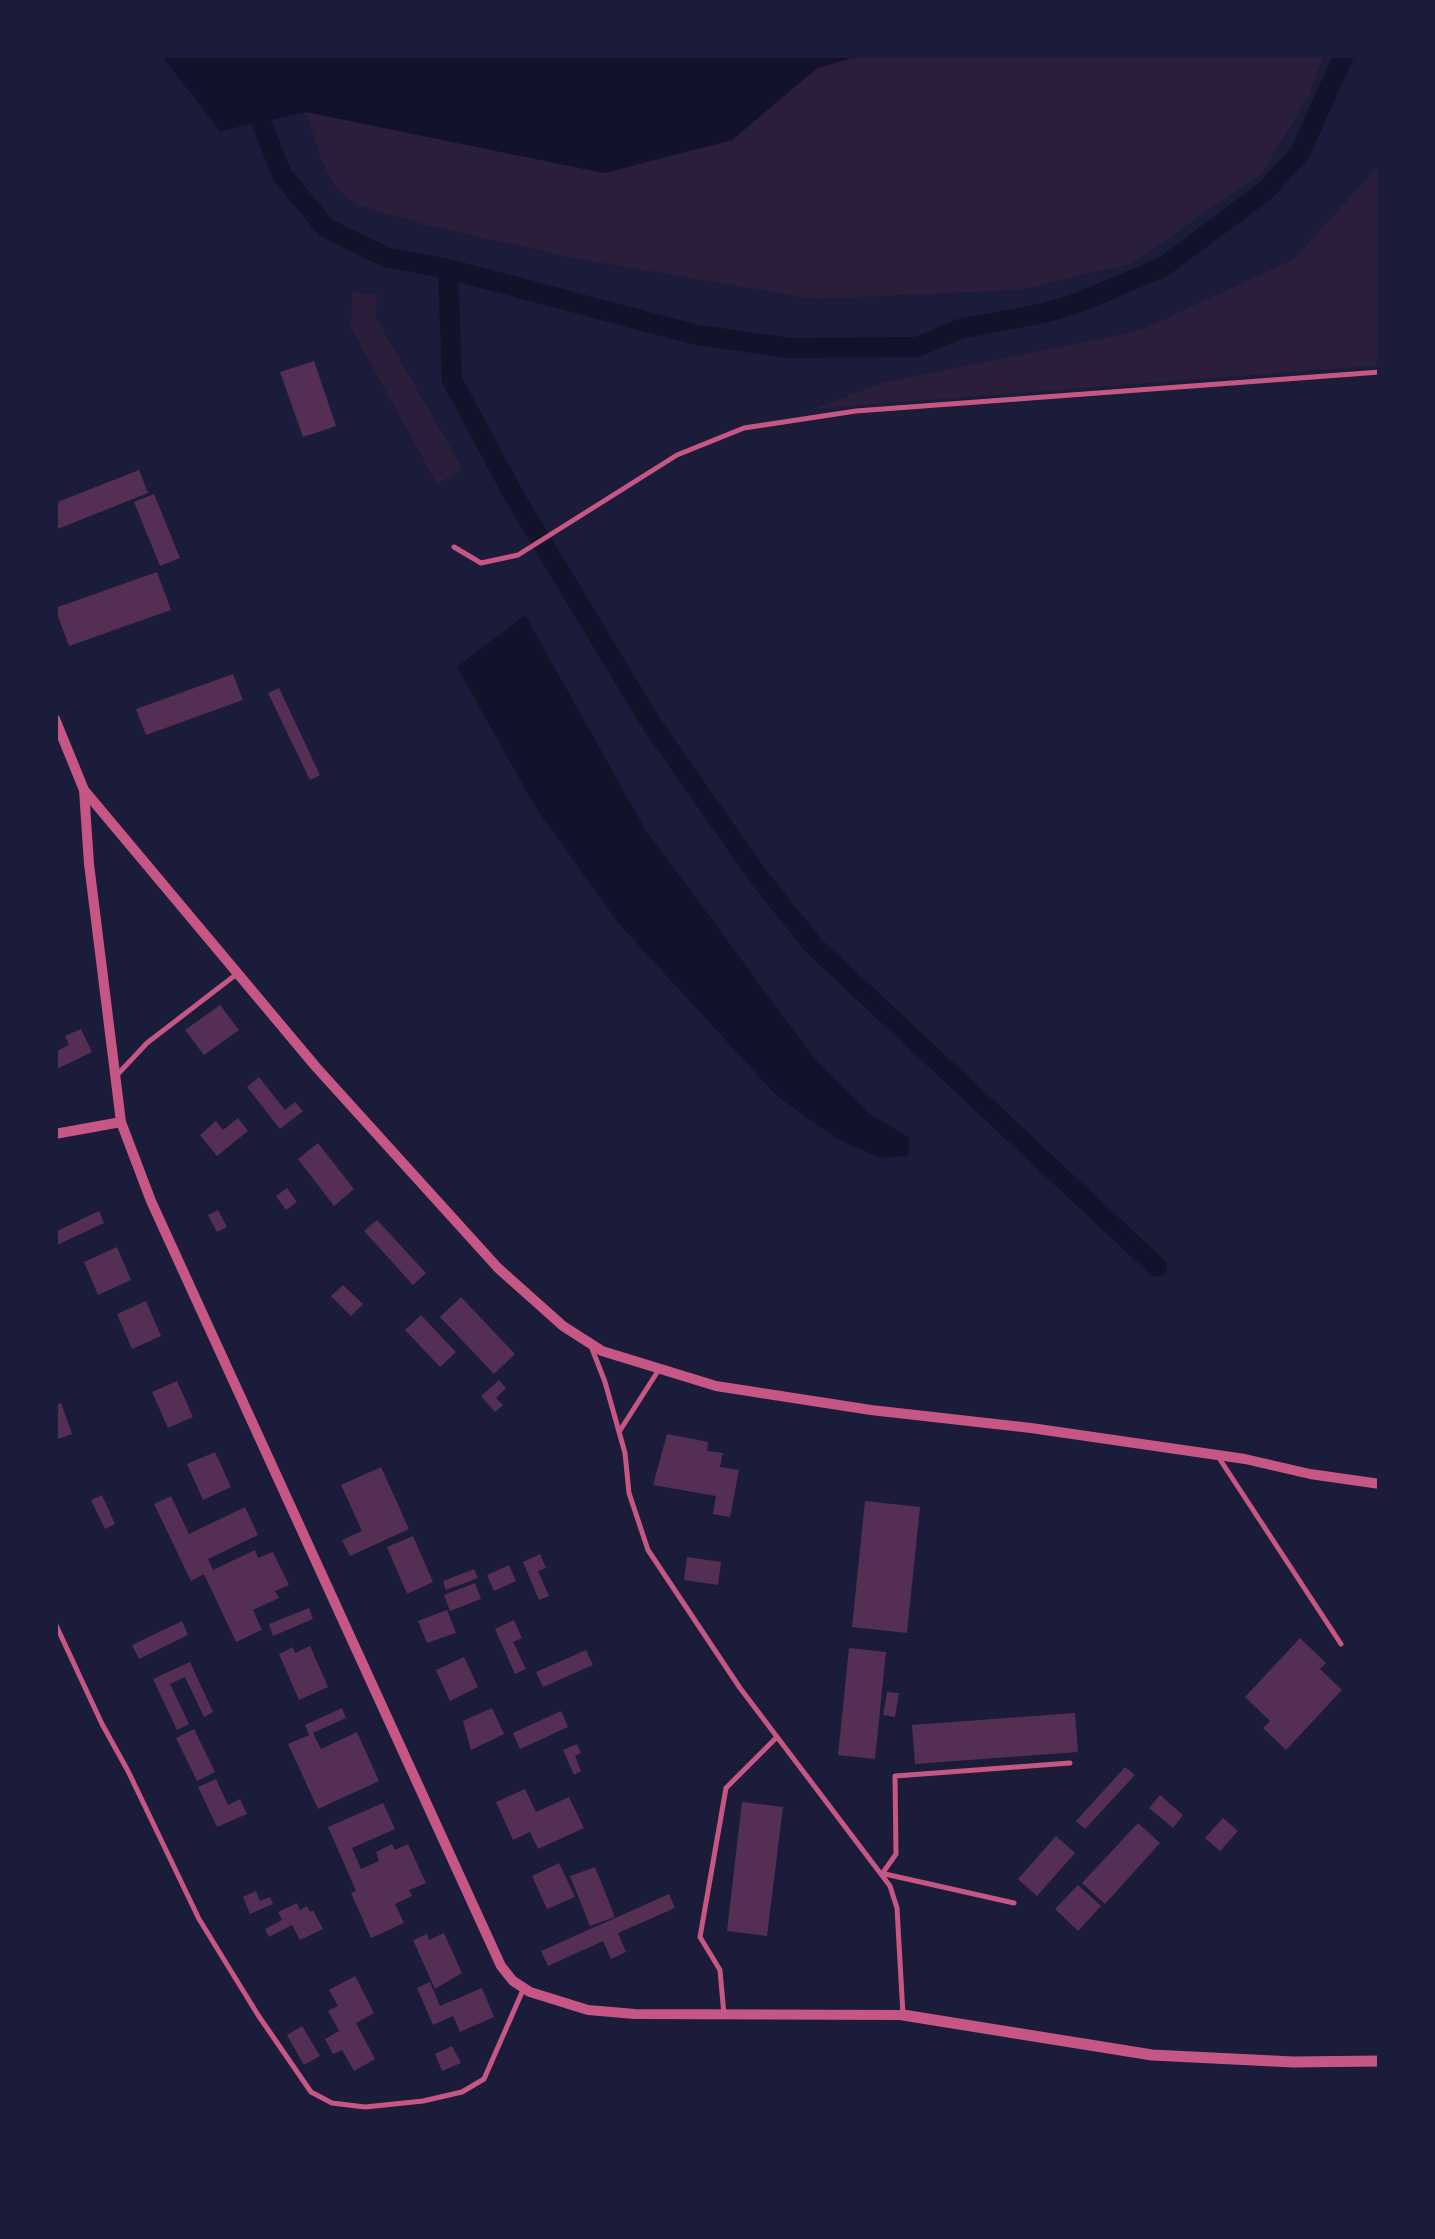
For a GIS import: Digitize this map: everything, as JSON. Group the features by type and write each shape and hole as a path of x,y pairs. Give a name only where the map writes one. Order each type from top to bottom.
{"street":[{"path":"55,719 84,790 316,1067 498,1268 563,1326 602,1352 716,1386 1218,1455 1380,1484"},
{"path":"84,790 89,864 121,1122 151,1201 320,1566 475,1915 513,1981 588,2010 635,2014 903,2016 1152,2055 1293,2062 1380,2060"},
{"path":"55,1134 121,1122"}],"lane":[{"path":"454,547 481,563 518,556 676,455 744,428 856,412 1380,372"},
{"path":"115,1078 147,1043 238,973"},
{"path":"590,1343 606,1382 625,1454 629,1493 648,1550 740,1688 890,1886 897,1908 903,2016"},
{"path":"619,1432 659,1370"},
{"path":"1218,1455 1341,1644"},
{"path":"55,1623 199,1919 310,2092 332,2103 365,2106 423,2101 462,2092 484,2079 524,1988"},
{"path":"724,2015 720,1970 700,1937 726,1788 777,1736"},
{"path":"882,1874 896,1854 896,1776 1070,1763"},
{"path":"882,1874 1014,1903"}],"shaded area":[{"path":"161,55 862,55 817,68 732,140 604,173 306,112 220,131"},
{"path":"862,55 1324,55 1308,97 1262,173 1131,264 1017,290 814,299 579,259 422,224 359,205 346,197 331,180 321,159 306,112 604,173 732,140 817,68"},
{"path":"1380,164 1380,365 813,409 882,383 1139,331 1294,259"},
{"path":"352,292 377,295 376,318 463,469 437,484 351,328"},
{"path":"525,615 645,829 814,1058 870,1114 910,1138 908,1156 881,1158 837,1139 777,1096 619,924 536,808 457,667"}],"building":[{"path":"314,361 336,426 303,437 280,372"},
{"path":"139,470 148,493 55,530 55,503"},
{"path":"154,494 180,558 160,566 134,502"},
{"path":"157,572 171,610 69,646 55,608"},
{"path":"233,674 243,700 146,735 136,709"},
{"path":"279,688 320,775 310,780 268,693"},
{"path":"220,1005 239,1030 204,1055 185,1030"},
{"path":"81,1029 92,1052 55,1070 55,1052 69,1045 65,1036"},
{"path":"259,1077 285,1110 295,1102 303,1111 280,1129 247,1087"},
{"path":"238,1118 248,1131 217,1156 200,1135 216,1121 223,1130"},
{"path":"318,1143 354,1189 334,1206 298,1159"},
{"path":"287,1188 297,1202 286,1210 276,1196"},
{"path":"218,1210 227,1227 217,1232 208,1215"},
{"path":"99,1211 104,1223 55,1246 55,1232"},
{"path":"377,1220 426,1273 413,1285 364,1231"},
{"path":"117,1247 131,1280 98,1295 84,1262"},
{"path":"343,1285 363,1304 351,1316 331,1296"},
{"path":"461,1297 515,1354 494,1374 440,1317"},
{"path":"146,1301 161,1336 132,1349 117,1314"},
{"path":"421,1315 456,1352 440,1367 405,1330"},
{"path":"499,1380 506,1388 496,1398 503,1405 495,1412 481,1396"},
{"path":"177,1381 193,1417 168,1428 152,1392"},
{"path":"61,1403 72,1434 55,1440 55,1405"},
{"path":"667,1434 708,1442 707,1451 723,1453 720,1467 739,1470 730,1517 713,1514 716,1496 653,1485"},
{"path":"215,1452 231,1487 203,1500 187,1464"},
{"path":"381,1467 409,1529 350,1556 342,1540 362,1531 341,1485"},
{"path":"102,1495 115,1524 105,1529 91,1500"},
{"path":"171,1496 189,1534 245,1507 258,1535 208,1559 213,1570 255,1550 258,1558 273,1552 289,1585 275,1591 279,1598 253,1610 262,1630 236,1642 204,1574 191,1581 154,1504"},
{"path":"865,1501 920,1507 907,1633 852,1627"},
{"path":"413,1536 433,1582 407,1594 387,1547"},
{"path":"540,1554 546,1568 538,1571 549,1596 539,1600 523,1562"},
{"path":"687,1557 721,1562 718,1585 684,1580"},
{"path":"509,1565 516,1581 494,1591 487,1575"},
{"path":"474,1569 478,1578 446,1590 443,1581"},
{"path":"475,1583 481,1599 450,1611 444,1595"},
{"path":"309,1608 313,1619 273,1636 269,1624"},
{"path":"447,1610 456,1633 427,1643 418,1621"},
{"path":"514,1620 522,1638 513,1642 526,1669 515,1674 495,1629"},
{"path":"182,1621 188,1635 139,1659 132,1645"},
{"path":"1300,1638 1326,1663 1320,1669 1342,1690 1286,1750 1263,1728 1270,1721 1245,1697"},
{"path":"310,1646 328,1687 299,1700 279,1654 293,1647 295,1653"},
{"path":"849,1648 886,1652 875,1759 838,1755"},
{"path":"586,1650 593,1665 543,1687 536,1672"},
{"path":"464,1657 478,1687 450,1701 436,1670"},
{"path":"190,1662 213,1712 204,1717 185,1677 170,1684 189,1724 177,1730 153,1679"},
{"path":"887,1692 899,1693 895,1717 883,1715"},
{"path":"342,1708 346,1718 313,1733 321,1749 357,1732 379,1781 318,1809 288,1744 309,1735 305,1725"},
{"path":"492,1708 504,1734 471,1750 463,1721"},
{"path":"561,1711 568,1727 520,1749 513,1733"},
{"path":"1075,1713 1078,1752 915,1764 912,1725"},
{"path":"194,1729 215,1772 197,1781 176,1738"},
{"path":"577,1744 581,1753 575,1756 581,1771 574,1775 563,1750"},
{"path":"1125,1767 1135,1775 1085,1829 1076,1821"},
{"path":"216,1779 228,1805 240,1799 247,1814 217,1827 198,1787"},
{"path":"525,1789 536,1812 569,1797 584,1828 538,1849 530,1832 513,1840 496,1802"},
{"path":"1160,1795 1183,1815 1173,1828 1149,1808"},
{"path":"742,1802 783,1807 767,1936 727,1931"},
{"path":"383,1803 395,1829 352,1848 361,1869 379,1861 376,1852 392,1844 395,1850 408,1844 426,1883 409,1890 412,1896 395,1904 404,1923 371,1938 328,1827"},
{"path":"1223,1818 1238,1831 1220,1851 1205,1838"},
{"path":"1138,1823 1160,1843 1105,1904 1082,1883"},
{"path":"1056,1836 1075,1853 1037,1896 1018,1879"},
{"path":"559,1863 575,1897 547,1909 532,1876"},
{"path":"595,1867 615,1917 590,1926 570,1876"},
{"path":"1078,1885 1101,1906 1078,1931 1055,1909"},
{"path":"256,1891 260,1901 270,1897 273,1904 250,1914 243,1897"},
{"path":"669,1894 675,1908 618,1933 626,1952 611,1959 603,1941 548,1966 541,1951"},
{"path":"297,1903 300,1910 307,1906 310,1912 313,1910 323,1929 300,1940 292,1925 269,1937 265,1929 282,1920 278,1912"},
{"path":"444,1933 462,1973 435,1989 413,1940 427,1934 429,1940"},
{"path":"355,1976 374,2013 356,2023 375,2059 354,2071 342,2050 333,2054 325,2039 339,2031 328,2011 338,2006 329,1990"},
{"path":"430,1982 440,2006 482,1988 494,2017 460,2032 453,2016 433,2025 417,1988"},
{"path":"302,2026 320,2056 304,2065 287,2035"},
{"path":"452,2046 461,2063 442,2071 435,2054"}],"waterway":[{"path":"222,55 261,121 282,175 326,228 386,257 448,269 452,380 517,501 653,726 758,876 814,946 1157,1267"},
{"path":"448,269 697,335 790,348 917,347 960,329 1078,303 1163,267 1265,191 1300,153 1344,55"}]}
